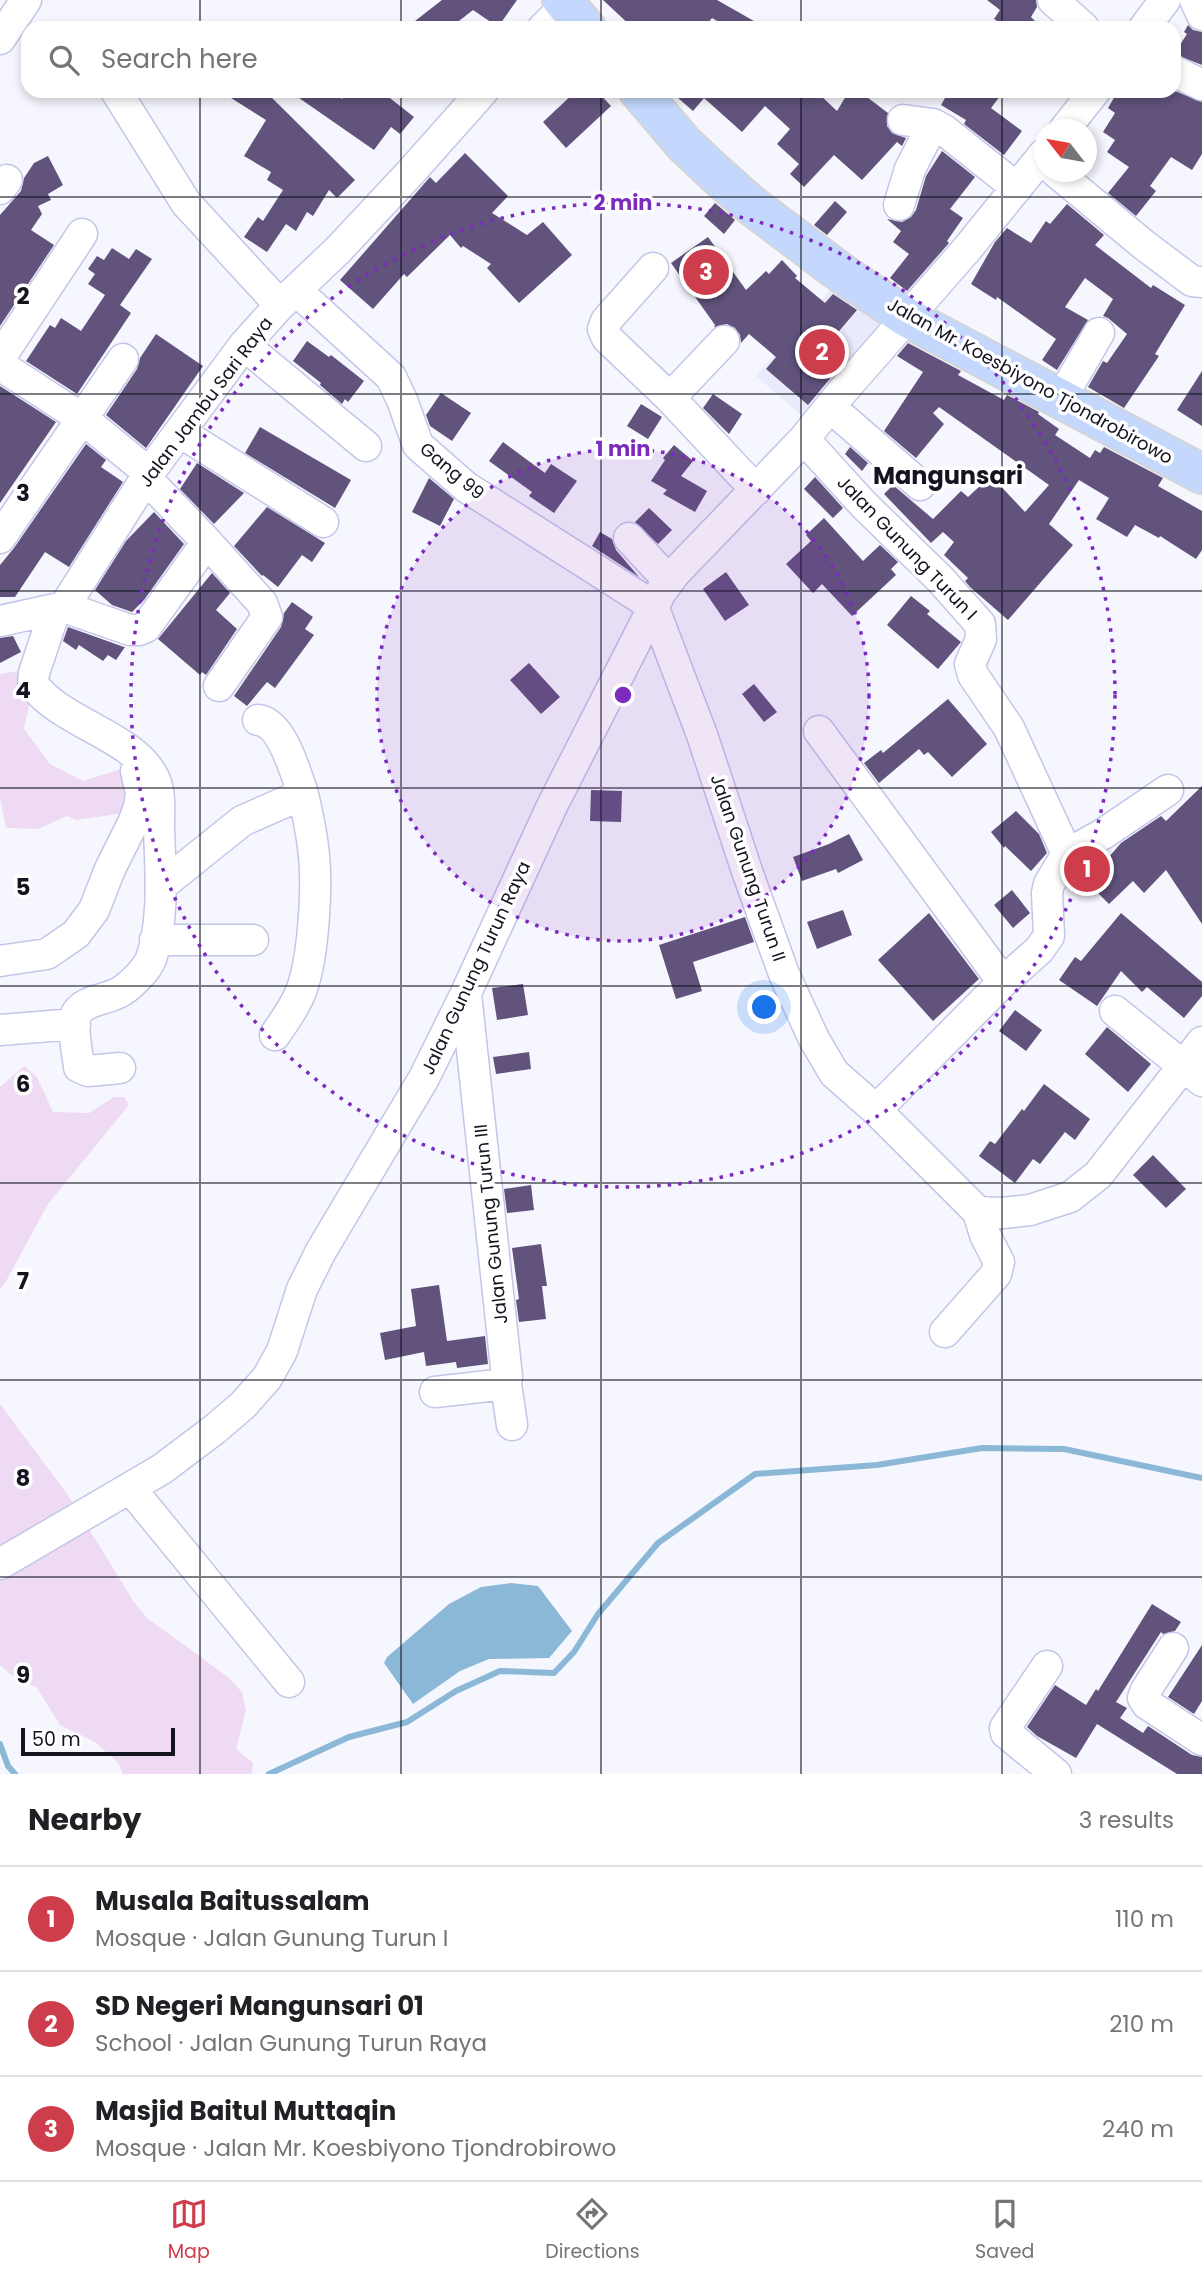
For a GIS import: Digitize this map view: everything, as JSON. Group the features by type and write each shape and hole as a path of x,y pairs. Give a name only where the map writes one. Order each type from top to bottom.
{"main road":[{"name":"Jalan Mr. Koesbiyono Tjondrobirowo","path":"645,98 684,144 751,205 837,270 906,317 1202,472"}],"street":[{"path":"0,39 26,0"},
{"path":"1053,0 1076,21"},
{"path":"1150,21 1166,0"},
{"path":"1195,0 1202,15"},
{"path":"1181,74 1202,85"},
{"name":"Gang 99","path":"120,98 186,203 289,298 391,377 418,445 466,487 653,606"},
{"name":"Jalan Jambu Sari Raya","path":"125,748 48,699 33,684 33,673 59,608 147,476 244,345 411,172 477,98"},
{"path":"1073,119 1089,98"},
{"path":"903,120 933,124 944,130 1017,188"},
{"path":"899,205 910,169 933,124"},
{"name":"Jalan Gunung Turun Raya","path":"0,1564 162,1469 243,1405 267,1378 282,1351 302,1289 316,1260 424,1078 552,806 668,580 804,439 1017,188 1034,173"},
{"path":"1070,182 1144,245 1192,281 1202,282"},
{"path":"0,358 82,234"},
{"path":"653,268 611,313 603,330 607,338 670,398 756,490"},
{"path":"1060,400 1099,333"},
{"path":"670,398 724,341"},
{"path":"244,345 366,446"},
{"path":"0,538 123,359"},
{"path":"0,365 83,419 147,476 262,603 267,617 219,686"},
{"path":"830,407 920,485"},
{"path":"180,432 323,522"},
{"name":"Jalan Gunung Turun I","path":"804,439 864,505 940,579 979,624 981,639 970,664 973,675 1009,728 1067,854"},
{"path":"629,538 668,580"},
{"path":"0,621 59,608 130,630 146,627 207,541"},
{"name":"Jalan Gunung Turun II","path":"653,606 702,735 748,874 785,974 814,1039 834,1073 876,1110 978,1212"},
{"path":"258,720 271,724 292,764 303,794 314,850 312,943 308,968 301,991 275,1035"},
{"path":"819,731 1003,982"},
{"path":"120,1068 88,1071 79,1067 75,1024 76,1015 83,1007 118,994 139,976 150,960 155,940 161,886 158,796 155,779 143,762 125,748"},
{"path":"0,961 57,950 76,934 94,910 139,807 140,783 125,748"},
{"path":"876,1110 1003,982 1039,950 1049,936 1049,884 1067,854 1103,834 1168,790"},
{"path":"161,886 242,821 303,794"},
{"path":"155,940 253,940"},
{"name":"Jalan Gunung Turun III","path":"466,993 512,1426"},
{"path":"1115,1011 1192,1073"},
{"path":"0,1030 75,1024"},
{"path":"945,1332 996,1274 999,1262 978,1212 1030,1210 1070,1197 1098,1175 1192,1073 1202,1042"},
{"path":"435,1392 506,1384"},
{"path":"130,1488 289,1682"},
{"path":"1173,1648 1143,1698 1147,1704 1202,1740"},
{"path":"1047,1666 1005,1728 1006,1733 1056,1774"}],"shaded area":[{"path":"837,282 889,328 808,421 756,376"},
{"path":"18,671 30,690 24,729 50,764 83,781 137,764 138,811 76,820 67,816 38,829 6,828 0,798 0,674"},
{"path":"24,1066 37,1077 53,1112 89,1113 114,1097 124,1097 129,1105 48,1204 0,1289 0,1087"},
{"path":"0,1404 68,1495 134,1602 147,1618 228,1677 242,1692 246,1711 236,1749 253,1763 252,1774 123,1774 118,1763 95,1742 60,1725 37,1688 10,1674 0,1665"}],"water":[{"path":"511,1583 538,1586 572,1631 549,1658 489,1659 460,1671 413,1704 384,1663 387,1657 449,1604 481,1587"}],"building":[{"path":"442,0 517,0 502,21 489,21 473,10 459,21 415,21"},
{"path":"603,0 717,0 754,21 717,21 712,18 710,21 626,21"},
{"path":"987,0 1036,0 1037,7 1031,17 1035,21 997,21 994,19 1000,10"},
{"path":"1188,25 1193,30 1202,32 1202,65 1181,57 1181,43 1187,34 1184,32"},
{"path":"1181,93 1202,102 1202,154 1192,170 1171,157 1150,186 1156,191 1136,216 1108,193 1129,167 1107,152 1115,140 1103,132 1115,113 1108,108 1114,98 1181,98"},
{"path":"231,98 272,98 355,180 337,198 329,190 313,216 307,212 296,231 286,224 267,252 244,237 258,217 263,221 283,190 267,180 271,172 244,156 266,120"},
{"path":"299,98 390,98 414,117 400,134 391,127 374,150"},
{"path":"569,98 604,98 611,106 566,148 543,122"},
{"path":"678,98 704,98 693,111"},
{"path":"704,98 823,98 837,111 845,98 868,98 888,113 887,126 892,133 906,138 902,146 897,142 862,180 834,155 804,187 790,174 799,164 777,144 790,129 765,106 742,132"},
{"path":"945,98 999,98 991,108 1022,131 1004,155 964,124 966,120 941,105"},
{"path":"942,151 975,177 950,209 963,218 947,241 949,243 907,291 890,278 909,254 893,242 901,231 887,219 902,222 911,217 916,210 926,176"},
{"path":"465,153 508,196 492,213 527,235 543,222 572,255 519,303 487,268 491,264 463,246 461,248 450,235 407,277 404,274 373,309 340,280 430,177 436,183"},
{"path":"48,156 63,185 48,194 51,200 38,206 42,214 31,230 54,245 0,326 0,215 21,191 24,178 34,163"},
{"path":"835,201 847,212 827,235 814,225"},
{"path":"715,203 735,220 724,234 704,216"},
{"path":"1067,204 1104,235 1095,245 1151,288 1153,285 1185,305 1155,354 1159,356 1124,408 1088,387 1103,361 1107,363 1127,334 1103,316 1113,299 1085,278 1065,307 1088,320 1057,370 1042,360 1056,339 997,297 996,300 971,284 995,242 1007,228 1031,243 1046,221 1050,224"},
{"path":"708,237 746,290 766,271 769,274 782,260 797,276 795,278 825,303 833,294 857,310 817,361 833,375 808,405 766,369 776,357 749,334 741,343 735,328 727,324 714,327 671,263"},
{"path":"112,248 129,259 136,249 152,259 120,305 131,313 77,394 26,361 50,325 55,328 61,318 81,331 105,295 88,284 95,274 88,269 97,256 104,260"},
{"path":"156,334 203,366 146,448 106,415 137,369 140,358"},
{"path":"307,341 329,357 331,355 364,381 348,402 345,399 342,404 293,361"},
{"path":"908,343 961,371 958,375 1004,400 1007,395 1039,412 1038,414 1059,429 1055,435 1090,458 1095,450 1100,453 1104,447 1163,478 1158,486 1202,511 1202,550 1196,559 1160,536 1159,538 1135,525 1127,537 1096,519 1109,498 1079,480 1049,524 1073,545 1008,620 970,587 965,581 968,578 944,555 954,542 943,532 931,543 884,494 893,485 933,519 961,491 968,497 991,476 1025,512 1049,485 939,407 933,413 944,424 916,458 884,431 923,372 897,356"},
{"path":"1202,371 1202,426 1177,410"},
{"path":"0,386 56,422 0,503"},
{"path":"441,393 471,413 452,441 430,426 426,415"},
{"path":"713,394 742,414 729,434 703,408"},
{"path":"641,404 662,417 648,439 627,426"},
{"path":"260,427 351,480 335,508 245,453"},
{"path":"503,442 545,473 551,464 577,481 554,513 529,496 532,492 489,461"},
{"path":"86,444 106,460 101,467 123,482 69,567 45,552 15,597 0,597 0,565"},
{"path":"674,445 693,461 681,476 707,491 695,512 663,494 667,490 651,481 665,460 663,458"},
{"path":"850,447 868,463 862,471 845,454"},
{"path":"197,463 244,493 214,524 180,489"},
{"path":"815,477 843,508 833,518 804,489"},
{"path":"429,478 454,499 440,526 412,512"},
{"path":"267,507 325,543 312,562 302,555 278,587 262,576 234,546"},
{"path":"649,508 672,530 658,544 635,522"},
{"path":"154,512 184,544 144,600 132,612 112,605 95,590 126,541"},
{"path":"824,518 863,561 880,545 898,562 891,569 896,575 852,616 822,584 813,593 786,564 811,541 806,535"},
{"path":"600,532 612,539 616,550 639,577 592,546"},
{"path":"726,572 749,605 725,621 703,589"},
{"path":"212,573 230,593 216,610 237,629 206,675 202,672 200,675 158,639"},
{"path":"911,596 930,611 927,614 961,642 938,669 887,625"},
{"path":"292,602 313,617 305,629 314,635 275,688 267,682 247,706 234,696 281,627 284,613"},
{"path":"68,627 125,647 116,660 108,655 103,661 79,645 76,650 63,641"},
{"path":"13,636 21,652 0,663 0,638"},
{"path":"529,663 560,697 541,714 510,680"},
{"path":"754,684 777,712 764,722 742,694"},
{"path":"948,699 987,744 952,777 928,752 924,755 919,749 879,783 864,763 881,750 883,753"},
{"path":"1202,786 1202,924 1166,870 1144,893 1133,881 1109,904 1087,882 1085,885 1075,875 1080,867 1095,858 1102,865 1121,843 1161,816 1166,821"},
{"path":"591,790 622,791 621,822 590,821"},
{"path":"1016,811 1039,834 1047,853 1031,871 1005,846 1004,848 991,832"},
{"path":"849,834 863,860 838,873 836,869 802,881 793,857"},
{"path":"1012,890 1030,913 1013,928 994,905"},
{"path":"843,910 852,935 817,949 807,922"},
{"path":"929,913 979,979 933,1021 878,960"},
{"path":"1121,913 1202,982 1202,996 1184,1018 1147,987 1142,992 1121,971 1097,1006 1059,980 1075,957 1081,961"},
{"path":"745,917 754,942 693,962 702,991 676,999 659,945"},
{"path":"523,984 528,1015 497,1020 492,988"},
{"path":"1015,1010 1042,1030 1026,1051 999,1031"},
{"path":"1107,1027 1151,1064 1128,1092 1085,1054"},
{"path":"529,1052 531,1069 496,1074 493,1057"},
{"path":"1044,1084 1090,1119 1075,1140 1065,1132 1040,1164 1033,1159 1015,1183 979,1156 990,1141 995,1144"},
{"path":"1153,1155 1186,1189 1166,1208 1133,1175"},
{"path":"531,1185 534,1210 507,1213 504,1189"},
{"path":"541,1244 547,1286 542,1286 546,1319 519,1322 516,1300 519,1299 512,1248"},
{"path":"439,1285 447,1341 485,1336 488,1364 457,1368 456,1362 426,1366 424,1352 385,1360 380,1333 416,1326 411,1289"},
{"path":"1152,1604 1181,1622 1175,1631 1163,1634 1161,1632 1116,1702 1127,1708 1120,1718 1143,1733 1148,1726 1192,1755 1202,1757 1202,1774 1177,1774 1097,1724 1076,1758 1037,1736 1027,1727 1055,1685 1086,1705 1096,1689 1098,1691"},
{"path":"1202,1645 1202,1701 1194,1714 1168,1697"}],"waterway":[{"path":"269,1774 349,1737 407,1722 456,1691 500,1671 554,1673 574,1652 598,1614 658,1543 755,1474 877,1465 982,1448 1064,1449 1202,1478"},
{"path":"0,1744 8,1766 15,1774"}],"place":[{"name":"Masjid Baitul Muttaqin","path":"706,272"},
{"name":"SD Negeri Mangunsari 01","path":"822,352"},
{"name":"Musala Baitussalam","path":"1087,869"}],"district":[{"name":"Mangunsari","path":"948,476"}]}
